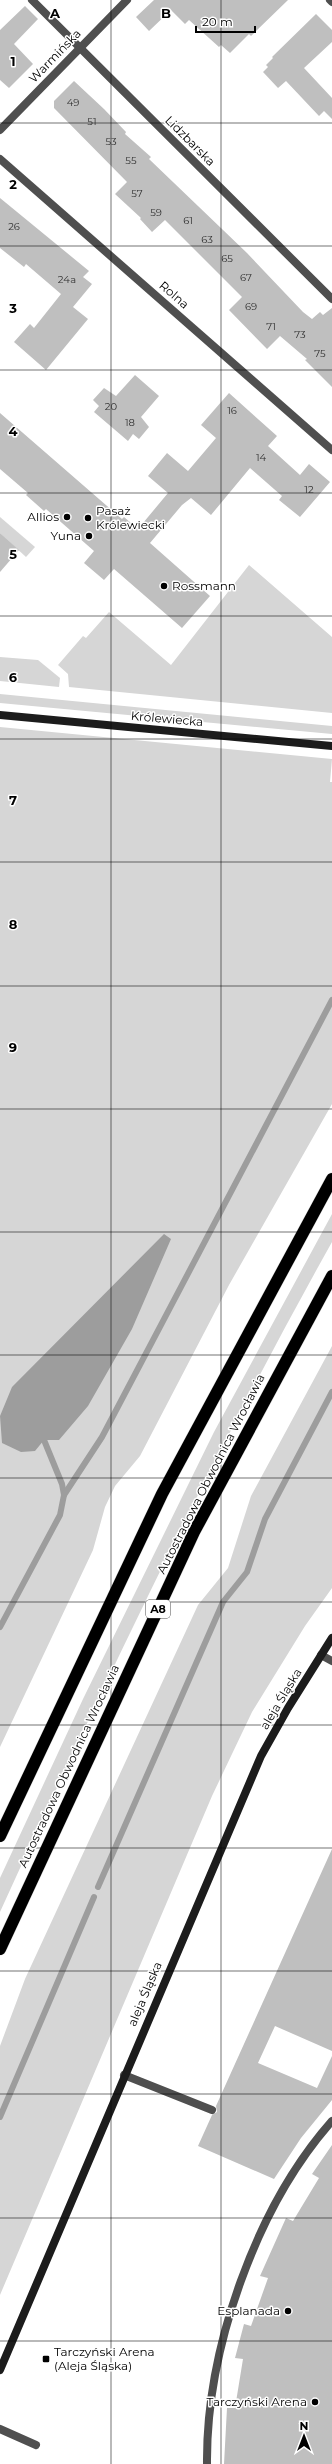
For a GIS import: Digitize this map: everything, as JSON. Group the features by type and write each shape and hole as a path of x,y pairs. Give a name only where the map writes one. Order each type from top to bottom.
{"highway":[{"path":"0,1836 162,1494 332,1179"},
{"name":"Autostradowa Obwodnica Wrocławia","path":"0,1949 194,1532 332,1276"}],"street":[{"name":"Lidzbarska","path":"32,0 332,299"},
{"name":"Warmińska","path":"0,130 127,0"},
{"name":"Rolna","path":"0,158 332,450"},
{"name":"Królewiecka","path":"0,715 332,746"},
{"name":"aleja Śląska","path":"0,2370 124,2075 261,1756 332,1638"},
{"path":"321,1655 332,1661"},
{"path":"124,2075 212,2110"},
{"path":"207,2464 211,2403 219,2357 233,2305 247,2265 274,2208 301,2162 332,2121"},
{"path":"0,2429 36,2444"}],"shaded area":[{"path":"0,517 35,547 26,557 0,533"},
{"path":"249,565 332,637 332,713 69,687 68,674 58,665 83,636 86,638 109,612 171,665"},
{"path":"0,657 38,660 60,678 59,687 0,681"},
{"path":"0,694 332,726 332,734 0,703"},
{"path":"0,727 332,759 330,782 332,782 332,1104 229,1285 140,1456 115,1486 105,1507 93,1550 0,1747"},
{"path":"332,1214 332,1242 200,1490 78,1742 0,1912 0,1878 83,1699 214,1432"},
{"path":"164,1234 171,1239 132,1329 88,1406 59,1440 44,1440 35,1451 21,1452 2,1443 0,1416 12,1387"},
{"path":"332,1346 332,1588 305,1626 252,1712 212,1796 0,2295 0,2046 25,1979 198,1605 228,1568 251,1496"}],"building":[{"path":"154,0 288,0 251,36 249,34 230,53 221,45 219,47 189,20 185,24 171,10 149,31 136,17"},
{"path":"25,6 38,19 14,44 33,64 9,88 0,80 0,30"},
{"path":"316,14 332,30 332,42 304,68 332,98 332,119 324,111 319,116 286,81 278,88 263,72 268,67 266,65 273,58 272,57"},
{"path":"74,81 104,109 126,132 125,134 151,157 149,159 247,253 303,312 312,319 320,312 323,315 332,308 332,387 305,360 307,359 280,336 267,349 229,310 242,297 165,220 152,232 140,219 141,218 115,194 127,182 54,108 54,101"},
{"path":"0,198 89,271 83,277 92,284 73,307 88,319 46,370 14,342 30,324 34,328 61,294 26,264 24,267 0,248"},
{"path":"135,375 159,396 141,417 149,427 139,439 133,434 128,441 94,412 99,406 93,400 104,388 116,396"},
{"path":"229,393 277,436 268,446 300,475 309,464 330,482 300,517 279,500 282,496 250,468 211,515 191,498 182,505 150,543 210,596 182,628 114,569 104,580 84,563 94,551 46,509 44,511 26,495 28,493 0,469 0,413 122,519 124,517 138,529 168,493 148,476 167,453 188,471 216,438 201,425"},
{"path":"0,533 19,550 0,572"},
{"path":"332,1849 332,2051 275,2026 258,2063 317,2088 332,2056 332,2100 301,2138 274,2179 198,2146 212,2115 217,2112 216,2106"},
{"name":"Esplanada","path":"332,2145 332,2464 224,2464 227,2408 235,2408 243,2359 235,2358 244,2324 251,2326 268,2278 260,2276 286,2218 293,2221 319,2178 312,2174"}],"waterway":[{"path":"0,1627 60,1515 64,1495 102,1437 332,1000"},
{"path":"98,1887 223,1602 247,1572 265,1519 332,1392"},
{"path":"44,1440 62,1484 64,1495"},
{"path":"0,2117 94,1897"}],"place":[{"name":"Allios","path":"67,517"},
{"name":"Pasaż Królewiecki","path":"88,518"},
{"name":"Yuna","path":"89,536"},
{"name":"Rossmann","path":"164,586"},
{"name":"Esplanada","path":"288,2311"},
{"name":"Tarczyński Arena (Aleja Śląska)","path":"46,2359"},
{"name":"Tarczyński Arena","path":"315,2402"}]}
